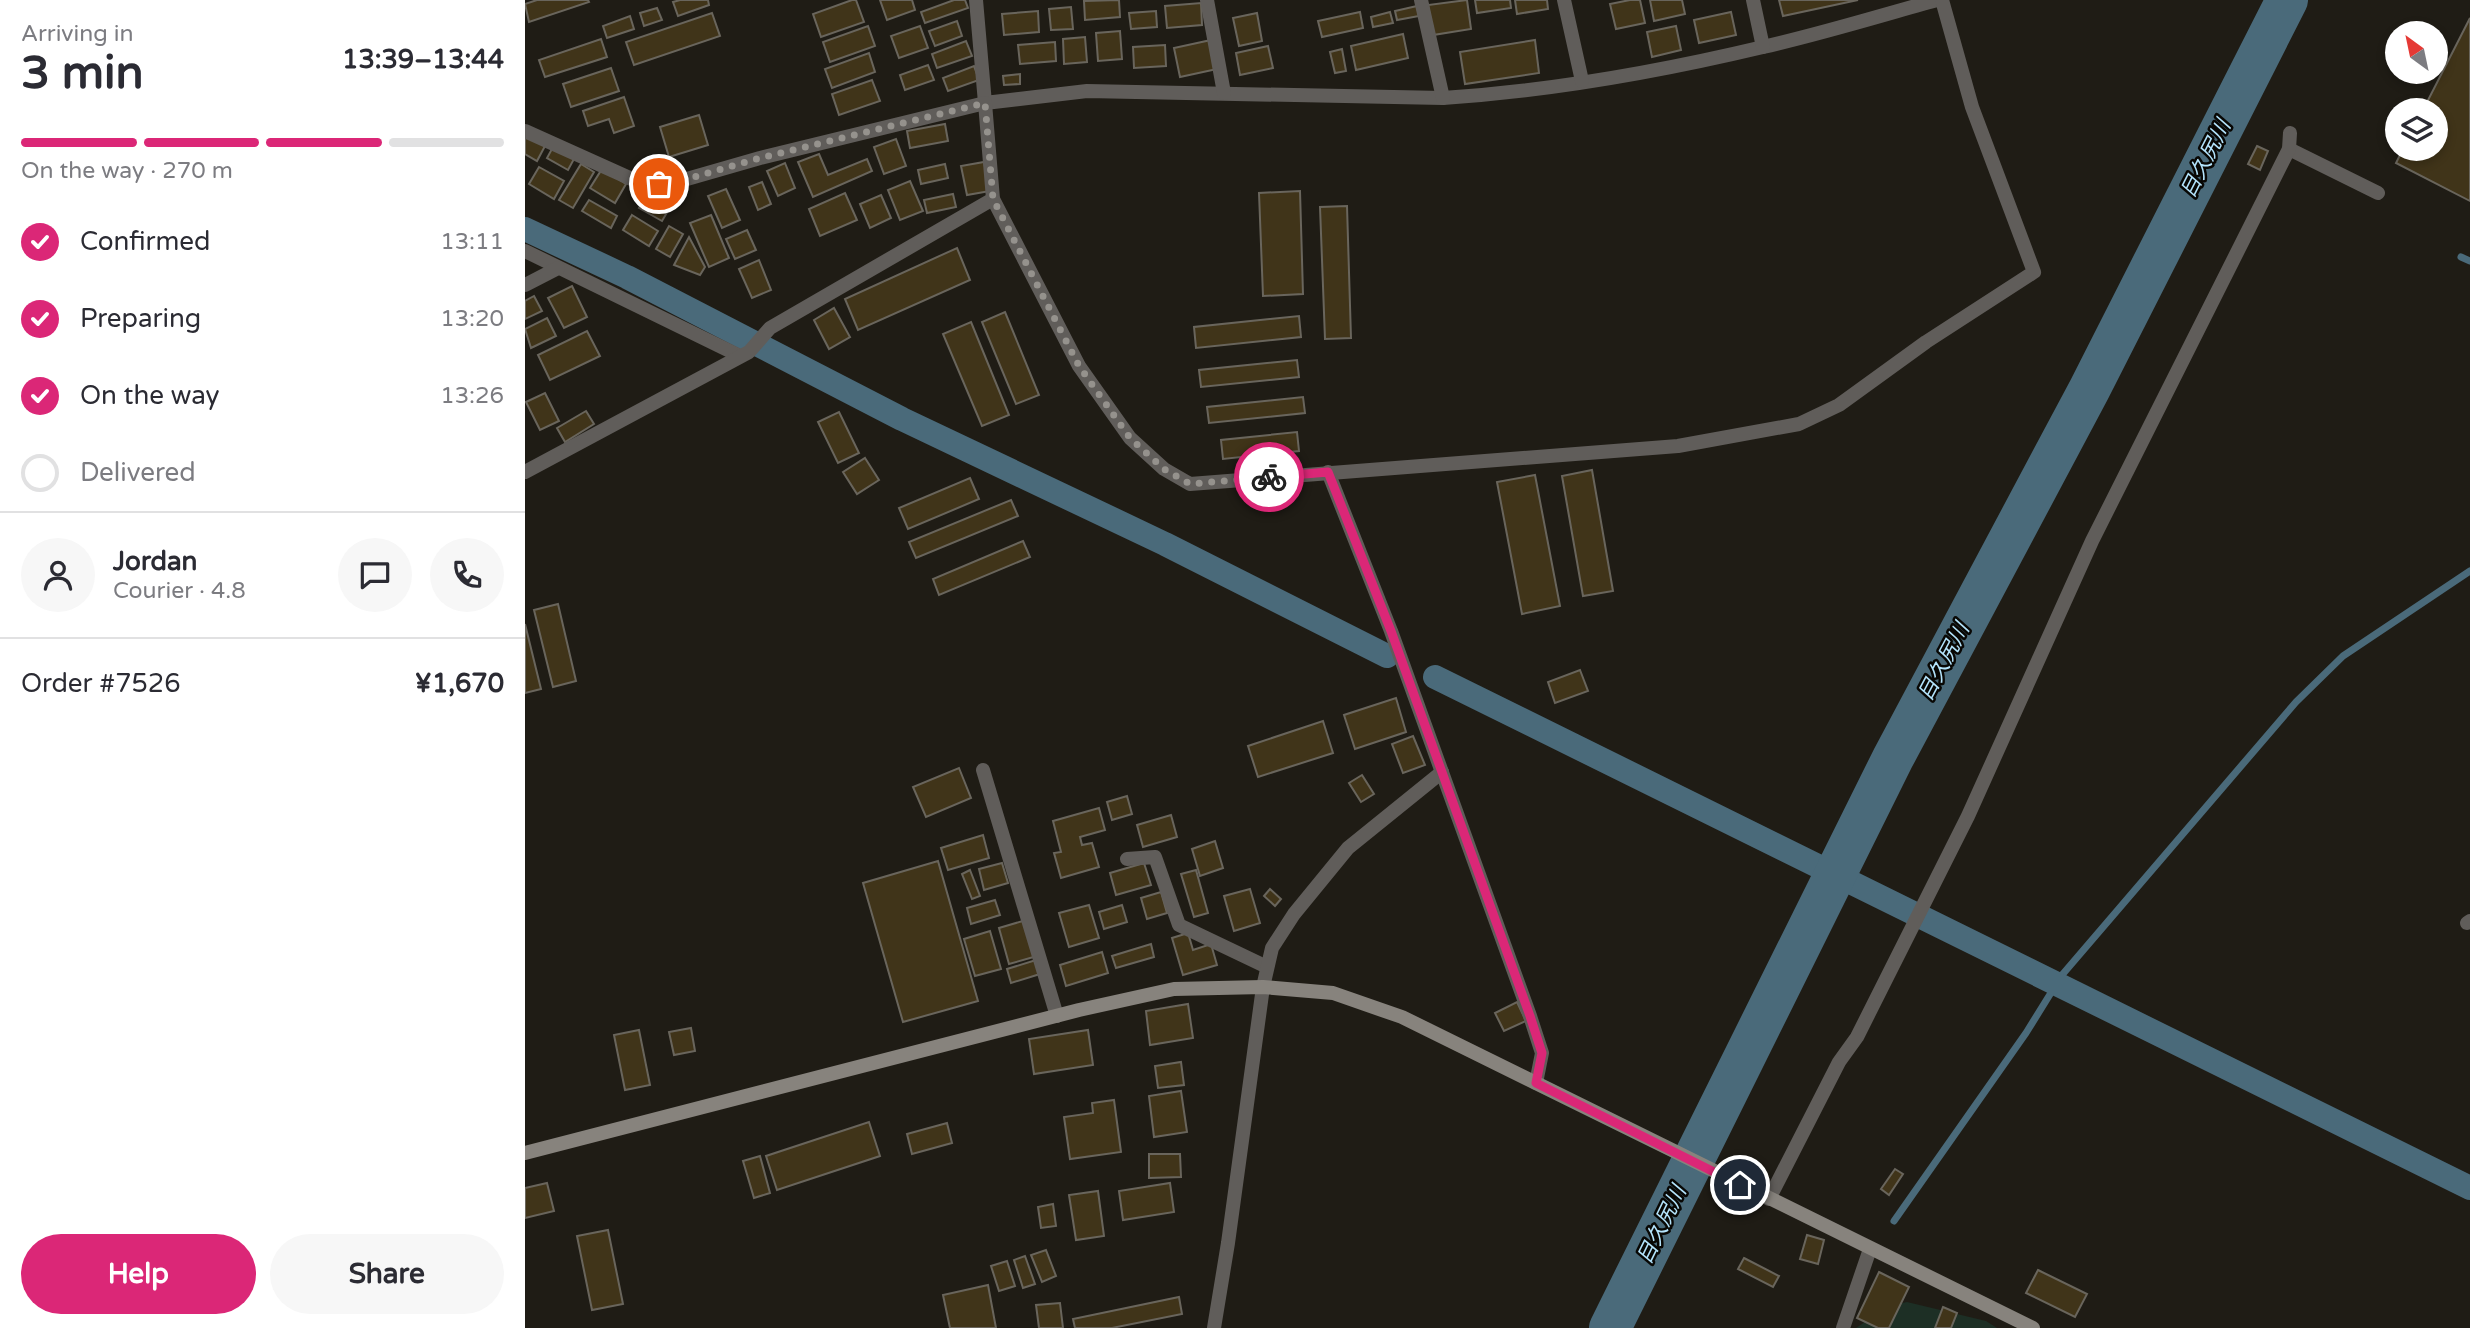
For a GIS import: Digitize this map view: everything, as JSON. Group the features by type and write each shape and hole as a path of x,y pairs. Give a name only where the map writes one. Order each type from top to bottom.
{"street":[{"path":"525,131 645,185 673,183 760,158 985,103 1087,91 1443,99 1486,95 1582,81 1763,47 1939,0 1972,107 2034,272 1926,342 1839,405 1799,424 1678,446 1190,484 1164,469 1130,438 1079,366 993,199 985,103 976,0"},
{"path":"1207,0 1224,93"},
{"path":"1421,0 1443,99"},
{"path":"1564,0 1582,81"},
{"path":"1753,0 1763,47"},
{"path":"1765,1197 1863,1023 1968,816 2092,541 2289,149 2290,133"},
{"path":"2289,149 2378,193"},
{"path":"525,472 744,354 770,328 993,199"},
{"path":"525,251 744,354"},
{"path":"525,285 558,268"},
{"path":"1328,472 1442,772 1542,1053 1536,1083"},
{"path":"982,770 1057,1016"},
{"path":"1214,1328 1263,986 1272,948 1348,848 1442,772"},
{"path":"1126,859 1155,857 1179,925 1267,967"},
{"path":"525,1153 1057,1016 1174,989 1263,986 1333,993 1402,1017 2033,1328"},
{"path":"1843,1328 1870,1249"}],"green space":[{"path":"1907,1302 1986,1321 1997,1328 1856,1328 1889,1306"}],"building":[{"path":"537,0 589,2 529,22 525,4"},
{"path":"708,0 709,5 678,16 673,2"},
{"path":"856,0 864,22 821,37 813,14"},
{"path":"880,0 912,0 915,10 887,20"},
{"path":"954,0 965,0 968,8 925,23 921,12"},
{"path":"1119,0 1120,17 1085,20 1084,1"},
{"path":"1467,0 1471,29 1433,35 1428,5"},
{"path":"1475,0 1510,0 1511,8 1477,13"},
{"path":"1515,0 1547,0 1548,9 1517,14"},
{"path":"1640,0 1645,23 1616,29 1610,4"},
{"path":"1650,0 1682,0 1685,14 1654,21"},
{"path":"1779,0 1858,0 1783,16"},
{"path":"1201,3 1202,25 1167,28 1165,6"},
{"path":"1417,6 1419,16 1397,20 1395,11"},
{"path":"1071,7 1073,29 1051,30 1049,9"},
{"path":"657,8 662,20 644,26 640,13"},
{"path":"1038,11 1039,32 1004,35 1002,14"},
{"path":"1156,11 1157,27 1131,29 1129,13"},
{"path":"1360,12 1363,28 1322,37 1318,21"},
{"path":"1390,12 1393,23 1373,27 1371,17"},
{"path":"1731,12 1736,35 1699,43 1694,20"},
{"path":"712,13 720,36 634,65 626,42"},
{"path":"1257,13 1262,41 1239,46 1233,18"},
{"path":"630,16 634,29 607,38 603,26"},
{"path":"2470,18 2470,201 2396,163 2448,161 2448,98 2429,98 2436,84 2448,84 2448,61"},
{"path":"957,21 962,36 935,46 929,31"},
{"path":"868,26 875,46 830,62 823,42"},
{"path":"920,26 928,48 899,58 891,36"},
{"path":"1676,26 1681,50 1652,57 1647,32"},
{"path":"1120,31 1122,59 1098,61 1096,33"},
{"path":"1403,34 1408,58 1356,70 1351,46"},
{"path":"1085,37 1087,62 1064,64 1063,39"},
{"path":"601,39 607,57 545,77 539,60"},
{"path":"1211,40 1217,69 1180,77 1174,48"},
{"path":"1535,40 1539,73 1465,84 1460,52"},
{"path":"966,41 972,56 937,68 932,54"},
{"path":"1055,42 1056,61 1020,64 1018,45"},
{"path":"1165,45 1166,66 1134,68 1133,47"},
{"path":"1268,46 1273,68 1240,75 1236,53"},
{"path":"1342,49 1346,71 1335,73 1330,52"},
{"path":"869,53 875,72 832,88 825,69"},
{"path":"928,65 934,80 905,90 900,75"},
{"path":"974,66 979,80 948,91 943,78"},
{"path":"611,68 619,91 571,107 563,84"},
{"path":"1020,74 1020,84 1004,85 1003,76"},
{"path":"872,80 880,101 839,115 832,94"},
{"path":"624,97 634,126 614,133 609,119 588,126 583,111"},
{"path":"699,115 708,145 669,157 660,127"},
{"path":"945,124 948,141 910,148 907,131"},
{"path":"525,135 545,146 537,161 525,154"},
{"path":"896,139 906,166 884,174 874,147"},
{"path":"2257,146 2268,151 2260,170 2248,164"},
{"path":"553,147 574,159 568,170 547,158"},
{"path":"819,154 828,175 867,159 872,171 813,197 798,162"},
{"path":"984,162 990,191 967,195 961,166"},
{"path":"785,163 795,188 778,196 767,171"},
{"path":"581,164 594,172 573,208 559,200"},
{"path":"945,164 948,178 921,184 918,170"},
{"path":"539,167 564,181 554,199 529,184"},
{"path":"602,169 626,184 615,203 590,188"},
{"path":"910,181 923,211 900,220 888,190"},
{"path":"762,182 771,204 758,210 749,187"},
{"path":"726,189 740,220 722,228 708,196"},
{"path":"1300,191 1303,294 1263,296 1259,193"},
{"path":"845,193 857,220 820,236 809,209"},
{"path":"953,194 956,207 927,213 924,200"},
{"path":"881,195 891,218 870,228 860,204"},
{"path":"646,196 669,209 662,221 639,208"},
{"path":"589,200 617,216 611,228 582,211"},
{"path":"1347,206 1351,338 1325,339 1320,207"},
{"path":"632,215 658,231 649,246 623,230"},
{"path":"711,215 729,258 709,267 690,223"},
{"path":"669,226 683,234 670,257 656,249"},
{"path":"747,230 756,250 735,259 726,239"},
{"path":"689,237 705,267 700,275 674,265"},
{"path":"957,248 970,280 858,330 845,299"},
{"path":"759,260 771,290 752,298 739,269"},
{"path":"572,286 587,317 564,328 548,298"},
{"path":"534,296 542,311 525,319 525,301"},
{"path":"834,308 850,337 829,349 814,320"},
{"path":"1005,312 1039,395 1016,404 982,322"},
{"path":"1299,316 1301,337 1196,348 1194,327"},
{"path":"547,318 556,336 531,348 525,329"},
{"path":"971,322 1009,415 982,426 943,334"},
{"path":"587,331 600,356 550,380 538,355"},
{"path":"1297,360 1299,377 1201,387 1199,370"},
{"path":"545,393 559,421 540,430 526,402"},
{"path":"1303,397 1305,413 1209,423 1207,407"},
{"path":"586,411 594,424 565,442 557,428"},
{"path":"839,412 859,453 838,463 818,422"},
{"path":"1297,432 1299,451 1223,459 1221,440"},
{"path":"865,458 879,480 857,494 843,472"},
{"path":"1592,470 1613,591 1583,596 1562,476"},
{"path":"1535,475 1560,606 1522,614 1497,482"},
{"path":"970,478 979,499 908,529 899,508"},
{"path":"1011,500 1018,516 916,558 909,542"},
{"path":"1023,541 1030,557 939,595 933,579"},
{"path":"558,604 576,681 553,687 534,610"},
{"path":"525,624 541,689 525,693"},
{"path":"1580,670 1588,691 1555,703 1548,682"},
{"path":"1396,698 1406,732 1355,749 1344,715"},
{"path":"1323,721 1333,753 1258,777 1248,746"},
{"path":"1413,736 1425,765 1403,773 1392,744"},
{"path":"959,768 971,798 926,817 913,787"},
{"path":"1362,775 1374,794 1361,802 1349,783"},
{"path":"1127,796 1132,814 1112,820 1107,802"},
{"path":"1099,808 1105,830 1080,837 1082,845 1092,843 1099,867 1061,878 1054,853 1061,852 1053,821"},
{"path":"1171,815 1177,837 1143,847 1137,825"},
{"path":"983,835 989,858 948,870 941,848"},
{"path":"1215,841 1223,868 1200,876 1192,849"},
{"path":"938,861 978,1001 903,1022 863,883"},
{"path":"1002,863 1008,883 984,890 979,869"},
{"path":"1144,863 1151,885 1116,895 1110,873"},
{"path":"970,870 980,896 972,899 962,874"},
{"path":"1196,870 1208,913 1194,917 1181,874"},
{"path":"1250,889 1260,923 1234,931 1224,896"},
{"path":"1270,889 1281,899 1275,906 1264,896"},
{"path":"1161,892 1167,913 1147,919 1141,898"},
{"path":"995,900 1000,915 971,924 967,908"},
{"path":"1089,905 1099,938 1069,947 1059,913"},
{"path":"1122,905 1127,922 1104,929 1099,912"},
{"path":"1026,920 1037,956 1009,964 999,928"},
{"path":"990,931 1001,969 975,976 964,939"},
{"path":"1188,933 1193,950 1211,944 1217,965 1183,975 1172,938"},
{"path":"1151,944 1154,957 1116,968 1112,956"},
{"path":"1102,952 1108,973 1066,986 1060,965"},
{"path":"1036,960 1040,974 1011,983 1007,969"},
{"path":"1517,1002 1526,1021 1504,1031 1495,1013"},
{"path":"1188,1004 1193,1038 1150,1045 1146,1011"},
{"path":"691,1028 695,1051 674,1055 669,1032"},
{"path":"639,1030 650,1085 625,1090 614,1035"},
{"path":"1088,1030 1093,1065 1034,1074 1029,1039"},
{"path":"1181,1062 1184,1085 1158,1088 1155,1066"},
{"path":"1181,1091 1187,1132 1154,1137 1149,1096"},
{"path":"1114,1100 1121,1152 1070,1159 1064,1117 1093,1113 1092,1103"},
{"path":"869,1122 880,1156 777,1190 766,1156"},
{"path":"947,1123 952,1143 912,1154 907,1134"},
{"path":"1149,1154 1180,1154 1181,1177 1149,1178"},
{"path":"760,1156 770,1193 754,1198 743,1161"},
{"path":"1895,1169 1903,1174 1889,1195 1881,1189"},
{"path":"547,1183 554,1211 525,1218 525,1188"},
{"path":"1170,1183 1174,1212 1123,1220 1119,1191"},
{"path":"1098,1191 1104,1236 1076,1240 1069,1195"},
{"path":"1053,1204 1056,1226 1041,1228 1038,1207"},
{"path":"608,1230 623,1304 592,1310 577,1236"},
{"path":"1807,1235 1824,1240 1818,1264 1800,1259"},
{"path":"1046,1250 1056,1276 1042,1282 1031,1255"},
{"path":"1025,1256 1035,1284 1023,1288 1014,1260"},
{"path":"1744,1258 1779,1276 1773,1287 1738,1269"},
{"path":"1007,1261 1015,1286 999,1291 991,1266"},
{"path":"2038,1270 2087,1294 2075,1317 2026,1293"},
{"path":"1879,1272 1909,1287 1889,1328 1878,1328 1857,1318"},
{"path":"988,1285 996,1328 950,1328 943,1295"},
{"path":"1179,1297 1182,1314 1112,1328 1075,1328 1073,1319"},
{"path":"1060,1303 1063,1328 1039,1328 1036,1305"},
{"path":"1943,1307 1957,1313 1951,1328 1935,1328"}],"waterway":[{"name":"目久尻川","path":"1610,1328 1893,758 2089,390 2287,0"},
{"path":"525,229 627,277 902,419 1165,544 1387,656"},
{"path":"2461,257 2470,261"},
{"path":"1894,1221 2026,1033 2062,975 2296,702 2343,656 2470,571"},
{"path":"1435,677 2470,1188"}],"way so far":[{"path":"659,184 673,183 760,158 985,103 993,199 1079,366 1130,438 1164,469 1190,484 1269,477"}],"route":[{"path":"1269,477 1328,472 1391,631 1530,1016 1542,1053 1536,1083 1740,1185"}]}
